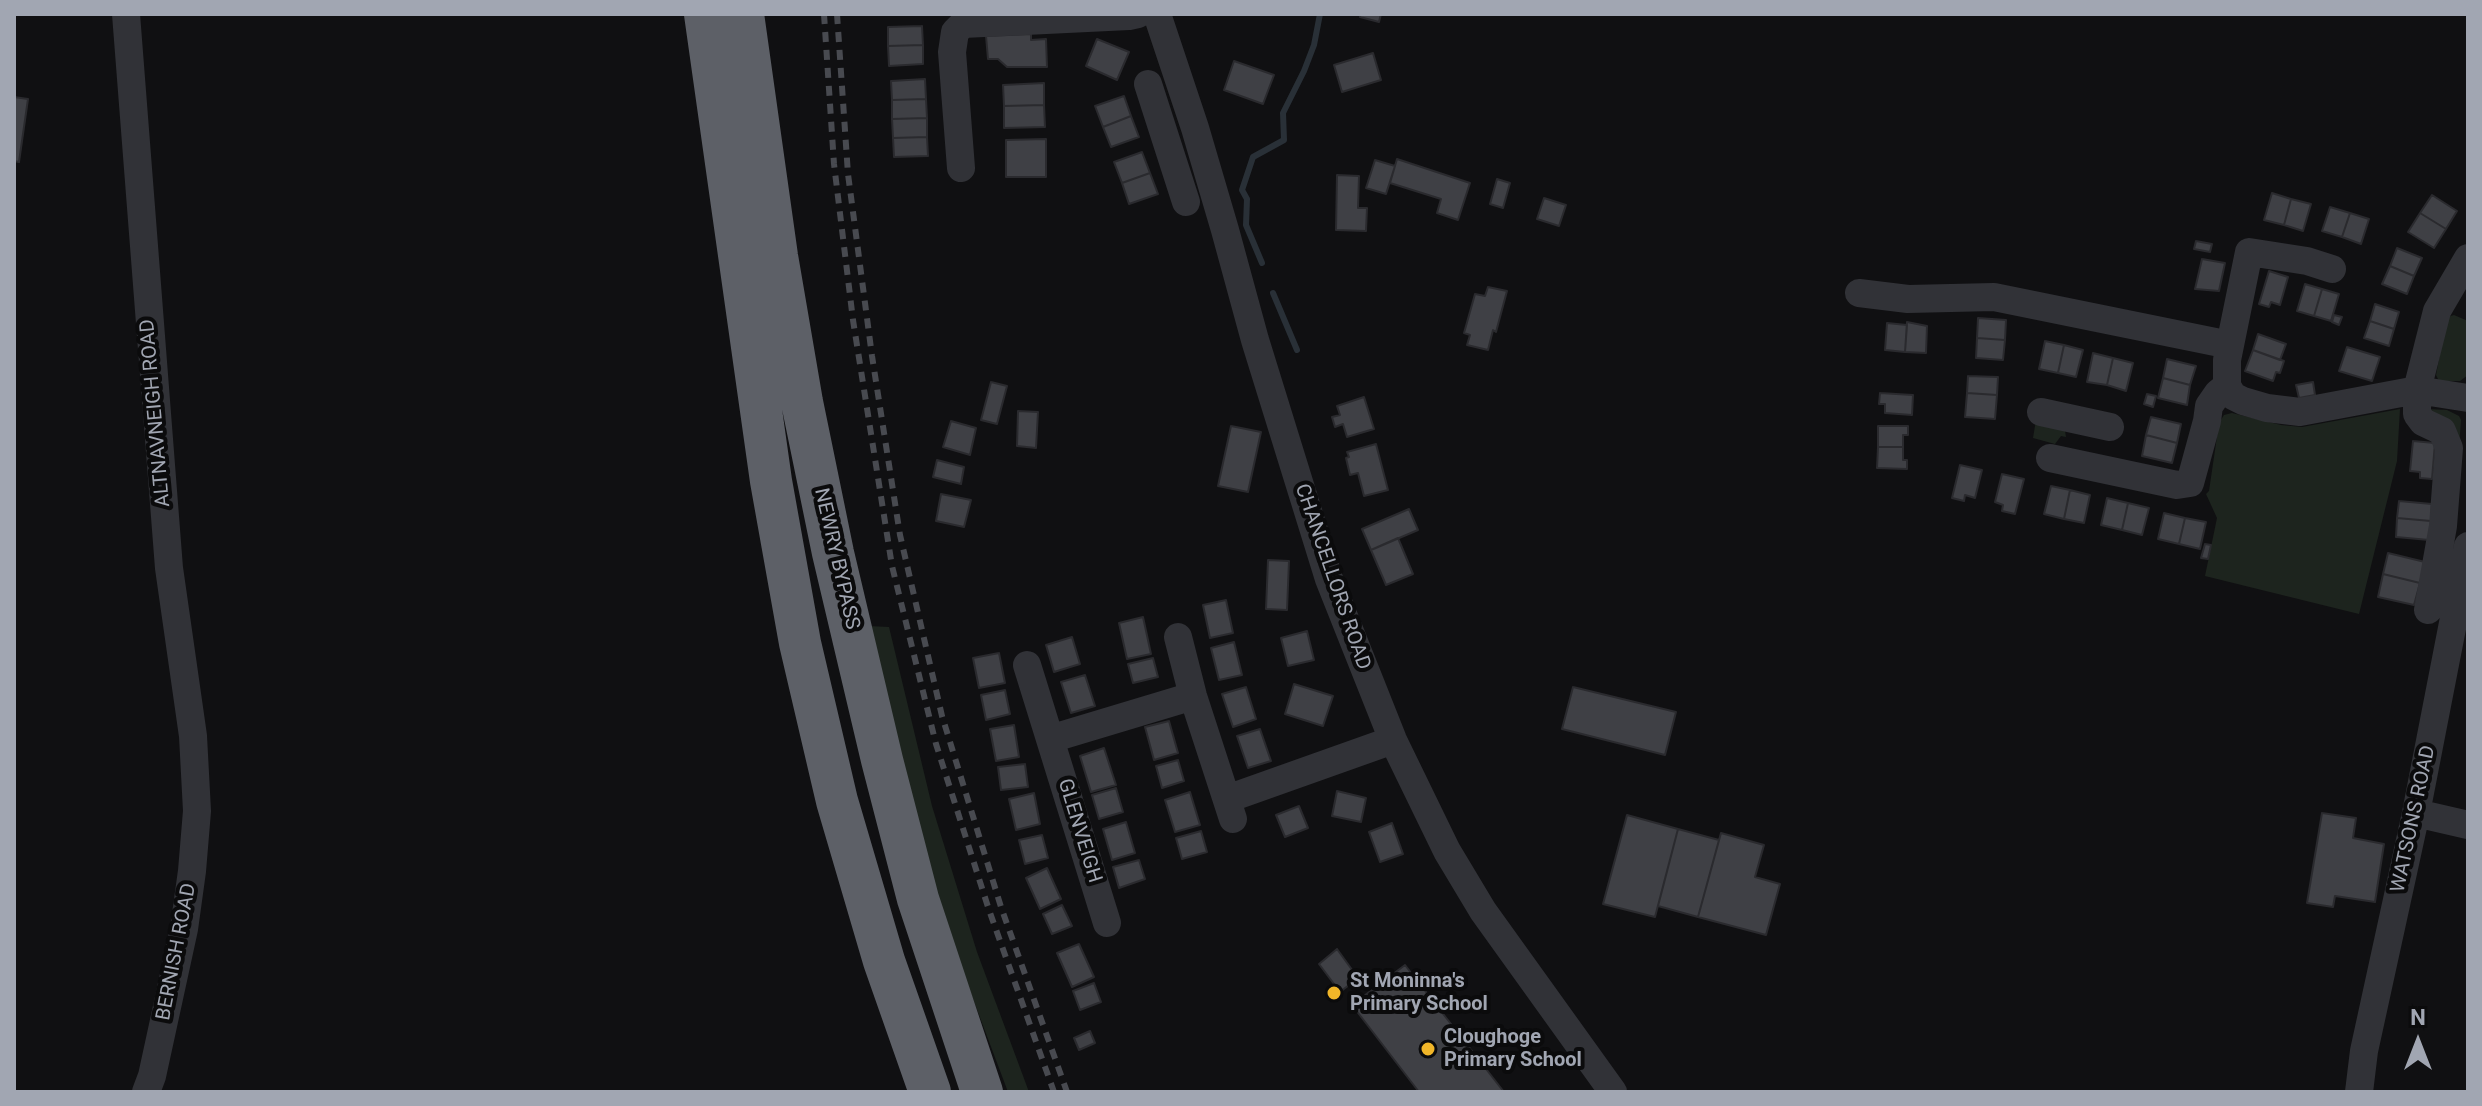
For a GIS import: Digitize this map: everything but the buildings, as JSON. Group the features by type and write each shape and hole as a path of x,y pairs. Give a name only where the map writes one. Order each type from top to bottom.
{"highway":[{"path":"705,14 769,466 800,643 846,830 884,961 930,1092"},
{"name":"NEWRY BYPASS","path":"743,14 779,270 833,553 918,899 982,1092"}],"street":[{"name":"ALTNAVNEIGH ROAD","path":"126,14 168,553 193,736 197,811"},
{"path":"961,168 952,52 955,32 963,24 1138,14"},
{"name":"CHANCELLORS ROAD","path":"1157,14 1195,128 1255,340 1329,579 1393,740 1447,851 1483,911 1613,1092"},
{"path":"1148,84 1186,202"},
{"path":"1165,137 1195,128"},
{"path":"2332,269 2251,241 2227,360 2227,386 2233,396 2243,401 2300,412 2417,390 2468,398"},
{"path":"2428,610 2443,526 2449,448 2442,431 2423,422 2417,414 2417,390 2437,311 2468,258"},
{"path":"1859,293 1908,299 1994,297 2230,345"},
{"path":"2078,421 2060,460 2177,485 2190,483 2209,406 2227,386"},
{"path":"2041,412 2110,427"},
{"name":"WATSONS ROAD","path":"2359,1092 2364,1051 2416,813 2468,546"},
{"path":"1178,637 1193,696 1230,809 1393,740"},
{"name":"GLENVEIGH","path":"1027,665 1107,923"},
{"path":"1050,739 1193,696"},
{"name":"BERNISH ROAD","path":"146,1092 184,929 197,811"},
{"path":"2416,813 2468,825"}],"shaded area":[{"path":"2454,315 2468,321 2468,375 2460,381 2439,381 2436,375 2447,317"},
{"path":"2400,409 2397,461 2359,614 2205,576 2217,518 2206,494 2209,491 2219,423 2224,415 2232,413 2302,427"},
{"path":"2427,409 2447,410 2461,420 2452,544 2450,515"},
{"path":"2036,420 2065,431 2066,437 2061,436 2055,444 2033,438"},
{"path":"868,626 889,627 932,806 977,952 1029,1092 1008,1092 940,911"}],"waterway":[{"path":"1262,263 1246,225 1247,199 1242,190 1253,157 1284,140 1283,113 1314,45 1320,14"},
{"path":"1273,293 1297,350"}],"railway":[{"path":"824,14 834,164 853,320 892,566 936,744 989,910 1054,1092"},
{"path":"837,14 848,174 900,535 942,716 1001,907 1067,1092"}],"place":[{"name":"St Moninna's Primary School","path":"1334,993"},
{"name":"Cloughoge Primary School","path":"1428,1049"}]}
